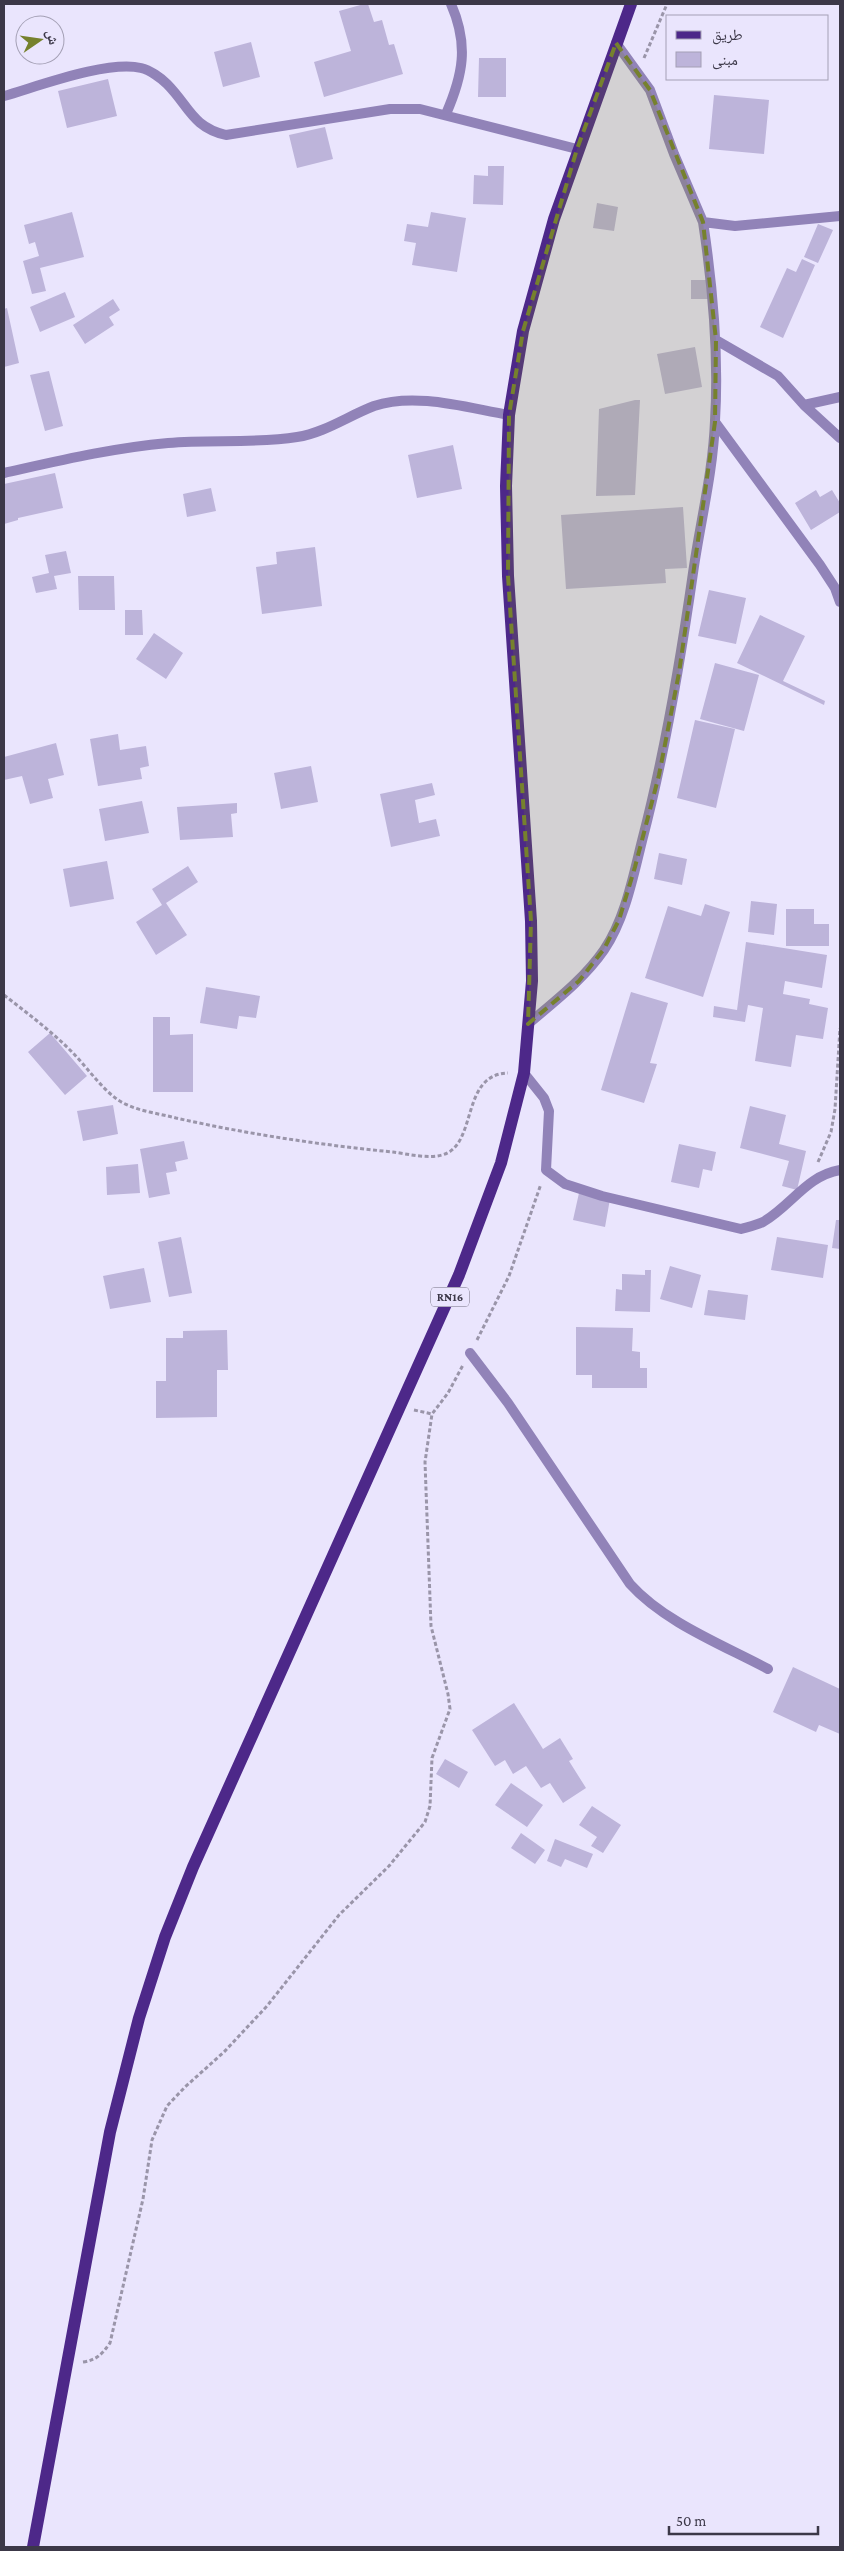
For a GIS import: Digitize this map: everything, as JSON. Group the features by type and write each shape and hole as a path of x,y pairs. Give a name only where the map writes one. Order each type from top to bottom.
{"main road":[{"name":"RN16","path":"32,2547 110,2132 138,2018 165,1937 193,1867 459,1276 501,1163 524,1073 532,981 531,921 508,576 506,486 509,415 523,331 554,219 577,149 631,4"}],"street":[{"path":"446,114 459,84 464,50 451,4"},
{"path":"528,1024 579,981 604,949 619,920 659,775 679,673 710,473 715,422 716,340 709,261 703,222 674,154 650,90 616,43"},
{"path":"4,96 106,68 126,66 143,68 155,75 167,84 200,124 211,132 226,135 390,109 420,109 446,114 577,149"},
{"path":"703,222 735,226 840,216"},
{"path":"716,340 778,376 804,405 840,438"},
{"path":"804,405 840,397"},
{"path":"4,474 118,449 169,443 269,441 299,437 375,406 406,401 442,403 509,415"},
{"path":"715,422 820,565 835,588 840,602"},
{"path":"524,1073 544,1098 549,1111 546,1170 565,1184 602,1196 741,1229 762,1223 775,1214 810,1181 840,1170"},
{"path":"470,1353 508,1403 630,1584 644,1599 663,1613 768,1669"}],"path":[{"path":"638,71 667,4"},
{"path":"4,995 44,1026 71,1051 100,1084 126,1103 139,1109 201,1123 337,1147 426,1156 443,1155 454,1148 462,1136 482,1086 488,1077 497,1073 524,1073"},
{"path":"810,1181 831,1132 835,1109 840,1028"},
{"path":"67,2365 93,2361 101,2355 110,2343 143,2199 152,2140 167,2106 224,2052 267,2006 339,1915 389,1866 424,1822 430,1806 432,1758 450,1709 431,1626 425,1462 432,1414 448,1393 510,1276 546,1170"},
{"path":"400,1406 432,1414"}],"highlighted area":[{"path":"616,43 650,90 703,222 716,340 715,422 679,673 659,775 619,920 604,949 579,981 528,1024 531,921 508,576 509,415 523,331 577,149"}],"building":[{"path":"368,4 374,22 382,20 389,45 394,44 403,74 324,97 314,62 351,51 339,11"},
{"path":"251,42 260,77 223,87 214,52"},
{"path":"479,58 506,58 506,97 478,97"},
{"path":"108,79 117,116 67,128 58,91"},
{"path":"714,95 769,100 764,154 709,149"},
{"path":"325,127 333,159 297,168 289,135"},
{"path":"488,166 504,166 503,205 473,204 474,175 488,176"},
{"path":"597,203 618,207 614,231 593,228"},
{"path":"72,212 84,257 40,268 46,291 32,294 23,261 39,256 35,242 29,244 24,225"},
{"path":"431,212 466,218 457,272 412,265 416,243 404,241 407,224 428,227"},
{"path":"818,224 833,230 818,263 804,257"},
{"path":"802,259 815,265 783,338 760,327 787,268 796,272"},
{"path":"691,280 707,280 708,299 691,299"},
{"path":"65,292 75,317 40,332 30,307"},
{"path":"113,299 120,310 109,317 114,325 85,344 73,325"},
{"path":"7,308 19,363 4,367 4,309"},
{"path":"695,347 702,387 665,394 657,354"},
{"path":"49,371 63,426 45,431 30,375"},
{"path":"640,400 635,495 596,496 599,409"},
{"path":"453,445 462,489 417,498 408,455"},
{"path":"55,473 63,508 18,518 18,520 4,524 4,484"},
{"path":"211,488 216,511 187,517 183,494"},
{"path":"816,490 820,497 832,490 840,503 840,512 811,530 795,503"},
{"path":"683,507 687,568 665,569 666,583 566,589 561,515"},
{"path":"315,547 322,606 262,614 256,567 277,564 276,552"},
{"path":"66,551 71,573 54,576 57,589 36,593 32,577 49,573 45,555"},
{"path":"78,576 114,576 115,610 79,610"},
{"path":"709,590 746,598 736,644 698,636"},
{"path":"125,610 142,610 143,635 125,635"},
{"path":"760,615 805,636 783,681 825,701 824,705 737,663"},
{"path":"154,633 183,653 166,679 136,659"},
{"path":"715,663 759,675 744,731 700,719"},
{"path":"695,720 735,729 716,808 677,798"},
{"path":"118,734 120,750 146,746 149,766 140,768 142,779 98,786 90,739"},
{"path":"56,743 64,775 48,779 53,798 30,804 22,776 4,780 4,757"},
{"path":"311,766 318,802 281,809 274,773"},
{"path":"432,783 435,795 415,800 419,823 436,819 440,836 391,847 380,794"},
{"path":"142,801 149,833 105,841 99,809"},
{"path":"237,803 237,813 231,814 233,837 180,840 177,807"},
{"path":"659,853 687,859 682,885 654,879"},
{"path":"107,861 114,899 70,907 63,869"},
{"path":"188,866 198,882 166,903 187,935 156,955 136,922 162,905 152,889"},
{"path":"751,901 777,904 774,935 748,932"},
{"path":"705,904 730,912 703,997 645,978 668,906 701,916"},
{"path":"786,909 814,909 814,924 829,924 829,946 786,946"},
{"path":"746,942 827,955 822,988 785,981 783,994 810,999 809,1004 828,1008 823,1039 796,1035 791,1067 755,1061 763,1008 748,1005 745,1022 713,1017 714,1006 737,1010"},
{"path":"206,987 260,996 256,1018 239,1016 237,1029 200,1023"},
{"path":"631,992 668,1003 650,1063 657,1064 644,1103 601,1090"},
{"path":"153,1017 170,1017 170,1035 193,1034 193,1092 153,1092"},
{"path":"50,1033 87,1076 65,1095 28,1052"},
{"path":"113,1105 118,1134 83,1141 77,1111"},
{"path":"750,1106 786,1115 779,1144 806,1151 797,1190 782,1186 789,1161 740,1148"},
{"path":"184,1141 188,1159 175,1162 177,1171 166,1173 170,1194 149,1198 140,1149"},
{"path":"679,1144 716,1152 712,1171 703,1169 699,1188 671,1182"},
{"path":"138,1164 140,1193 107,1195 106,1167"},
{"path":"579,1193 610,1199 605,1227 573,1220"},
{"path":"836,1220 840,1220 840,1249 832,1248"},
{"path":"181,1237 192,1293 169,1297 158,1242"},
{"path":"777,1237 828,1245 823,1278 771,1270"},
{"path":"670,1266 701,1275 692,1308 660,1299"},
{"path":"144,1268 151,1302 110,1309 103,1276"},
{"path":"645,1270 651,1270 650,1312 615,1311 616,1289 622,1290 622,1274 645,1275"},
{"path":"708,1290 748,1295 745,1320 704,1315"},
{"path":"576,1327 633,1328 632,1351 640,1352 640,1368 647,1368 647,1388 592,1388 592,1375 576,1375"},
{"path":"227,1330 228,1370 217,1370 217,1417 156,1418 156,1381 166,1381 166,1338 183,1338 183,1331"},
{"path":"793,1667 840,1689 840,1734 819,1725 816,1732 773,1712"},
{"path":"514,1703 543,1749 560,1738 573,1759 569,1761 586,1788 563,1803 550,1783 541,1788 526,1766 513,1774 505,1760 495,1766 472,1730"},
{"path":"445,1759 468,1772 459,1788 436,1774"},
{"path":"511,1783 543,1805 527,1827 495,1805"},
{"path":"592,1806 621,1825 603,1853 591,1846 597,1837 579,1825"},
{"path":"521,1833 545,1850 535,1864 511,1848"},
{"path":"555,1839 593,1854 587,1868 565,1859 561,1867 547,1861"}]}
